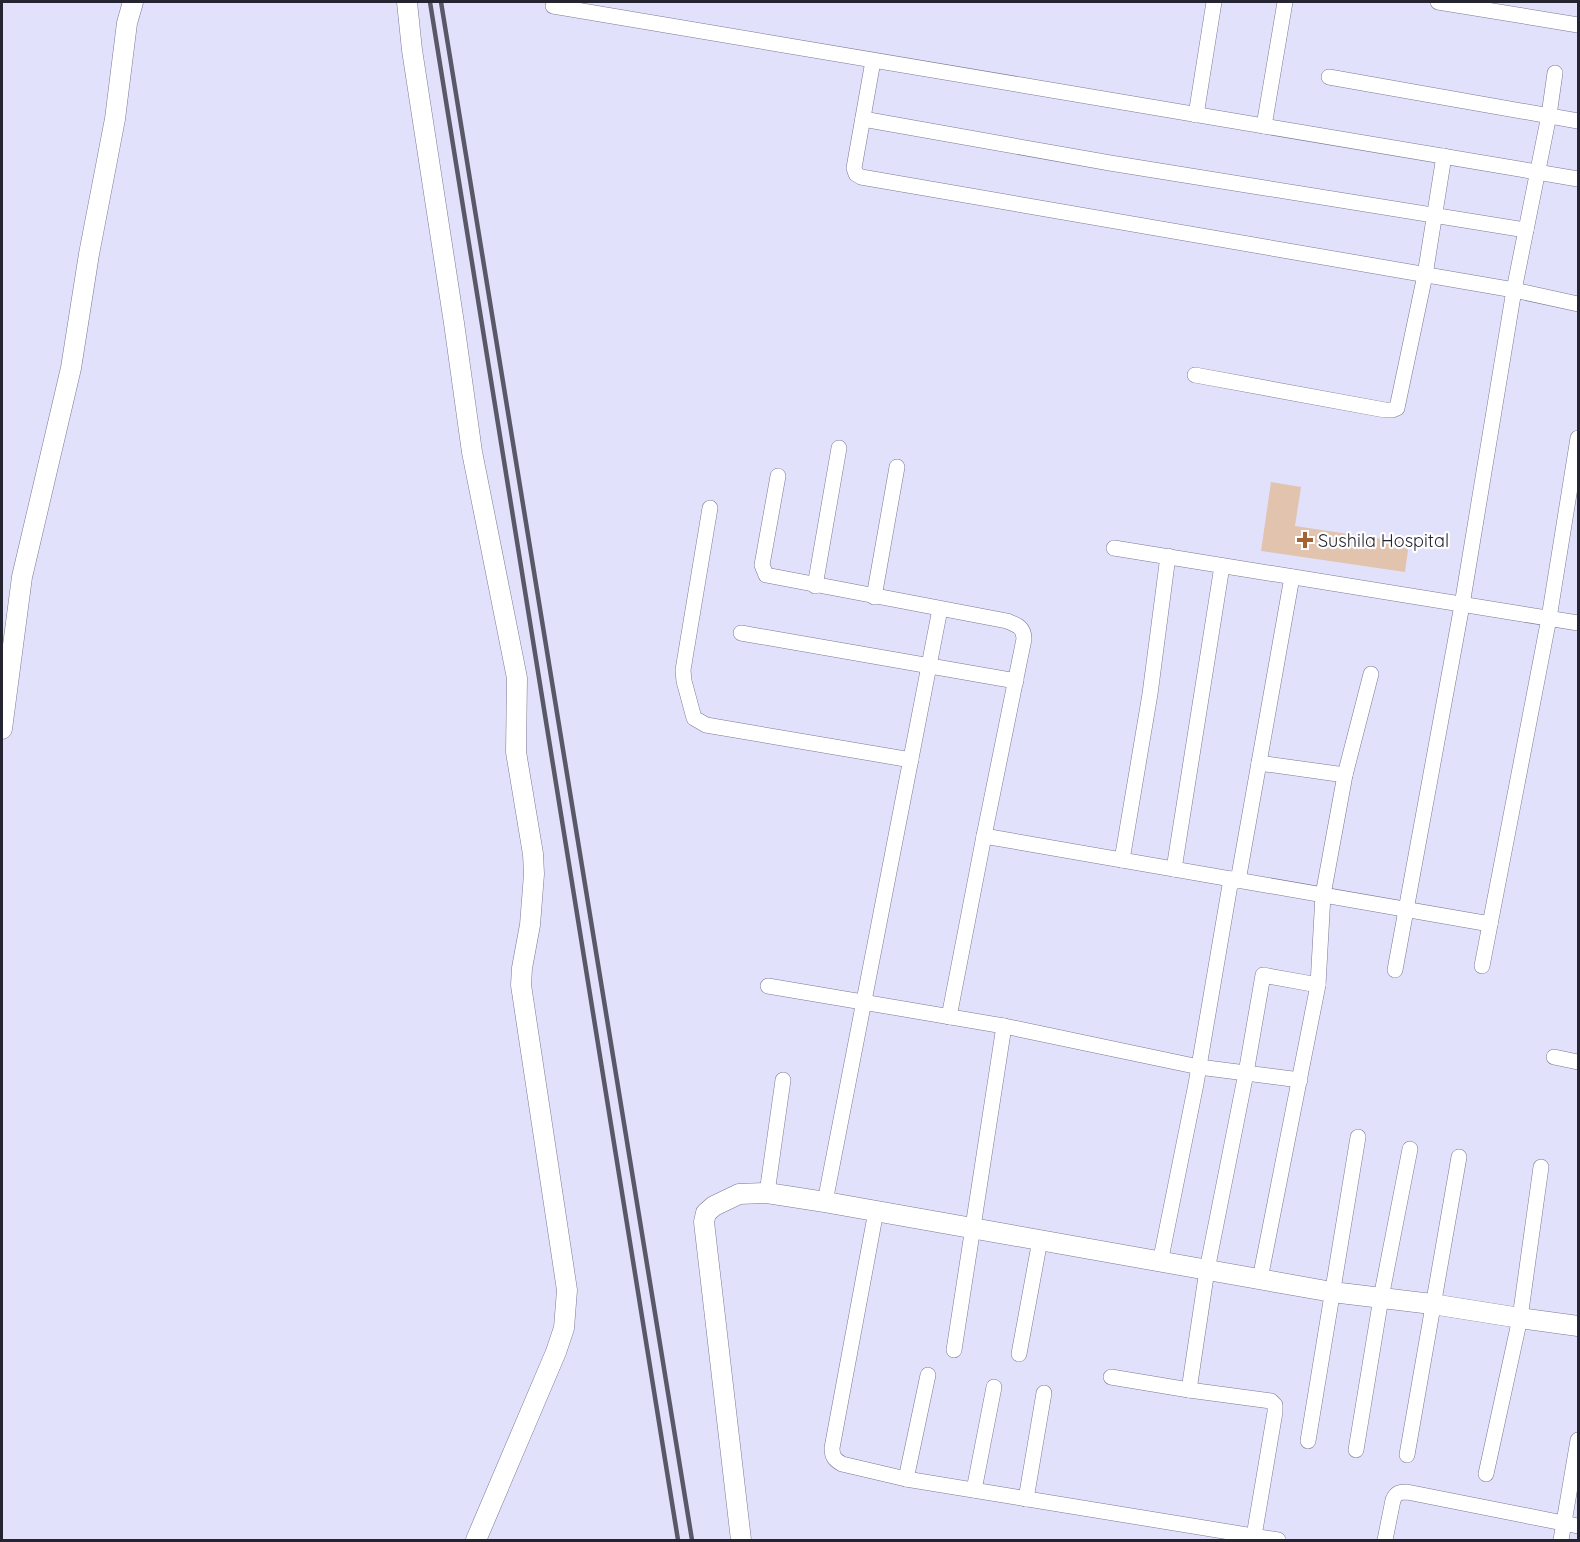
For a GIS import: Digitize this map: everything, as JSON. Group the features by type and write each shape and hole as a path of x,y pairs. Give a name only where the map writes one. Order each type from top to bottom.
{"street":[{"path":"2,729 22,577 71,368 87,265 115,118 127,23 133,2"},
{"path":"407,2 412,50 472,452 517,678 516,752 533,854 534,874 530,925 521,985 567,1290 564,1328 556,1352 476,1540"},
{"path":"1196,115 1214,2"},
{"path":"1264,126 1285,2"},
{"path":"1438,2 1578,25"},
{"path":"553,6 1578,179"},
{"path":"873,61 855,168 856,174 861,177 1514,290 1578,304"},
{"path":"1395,970 1462,605 1514,290 1556,73"},
{"path":"1329,77 1578,120"},
{"path":"863,119 1110,163 1526,230"},
{"path":"1195,375 1392,410 1397,408 1425,275 1444,156"},
{"path":"1482,966 1549,618 1578,438"},
{"path":"815,585 839,448"},
{"path":"874,597 897,467"},
{"path":"778,476 762,565 766,575 1007,621 1020,627 1024,632 949,1017"},
{"path":"710,508 683,670 694,718 706,725 912,760"},
{"path":"1114,548 1578,623"},
{"path":"1122,860 1150,694 1168,556"},
{"path":"1174,869 1222,566"},
{"path":"1160,1263 1259,763 1292,577"},
{"path":"825,1202 940,609"},
{"path":"741,633 1016,681"},
{"path":"1260,1279 1318,985 1323,895 1345,775 1371,674"},
{"path":"1259,763 1345,775"},
{"path":"984,836 1490,924"},
{"path":"1189,1390 1207,1270 1263,975 1318,985"},
{"path":"768,986 1004,1026 1199,1067 1300,1080"},
{"path":"954,1350 1004,1026"},
{"path":"1554,1057 1578,1062"},
{"path":"767,1193 783,1080"},
{"path":"1308,1441 1358,1137"},
{"path":"1356,1450 1381,1298 1410,1149"},
{"path":"1407,1455 1459,1157"},
{"path":"1486,1474 1520,1318 1541,1167"},
{"path":"741,1540 704,1222 706,1213 714,1206 739,1194 767,1193 825,1202 1332,1292 1432,1304 1578,1326"},
{"path":"876,1211 832,1454 835,1460 842,1464 906,1479 1026,1499 1201,1534 1254,1536 1278,1540"},
{"path":"1019,1353 1040,1240"},
{"path":"906,1479 928,1375"},
{"path":"1111,1377 1189,1390 1265,1399 1275,1405 1254,1536"},
{"path":"974,1490 994,1387"},
{"path":"1026,1499 1044,1393"},
{"path":"1561,1540 1572,1525 1578,1440"},
{"path":"1385,1540 1393,1500 1400,1492 1572,1525"}],"building":[{"path":"1271,482 1301,487 1295,526 1409,543 1405,572 1261,551"}],"railway":[{"path":"430,2 678,1540"},
{"path":"441,2 692,1540"}],"place":[{"name":"Sushila Hospital","path":"1305,540"}]}
